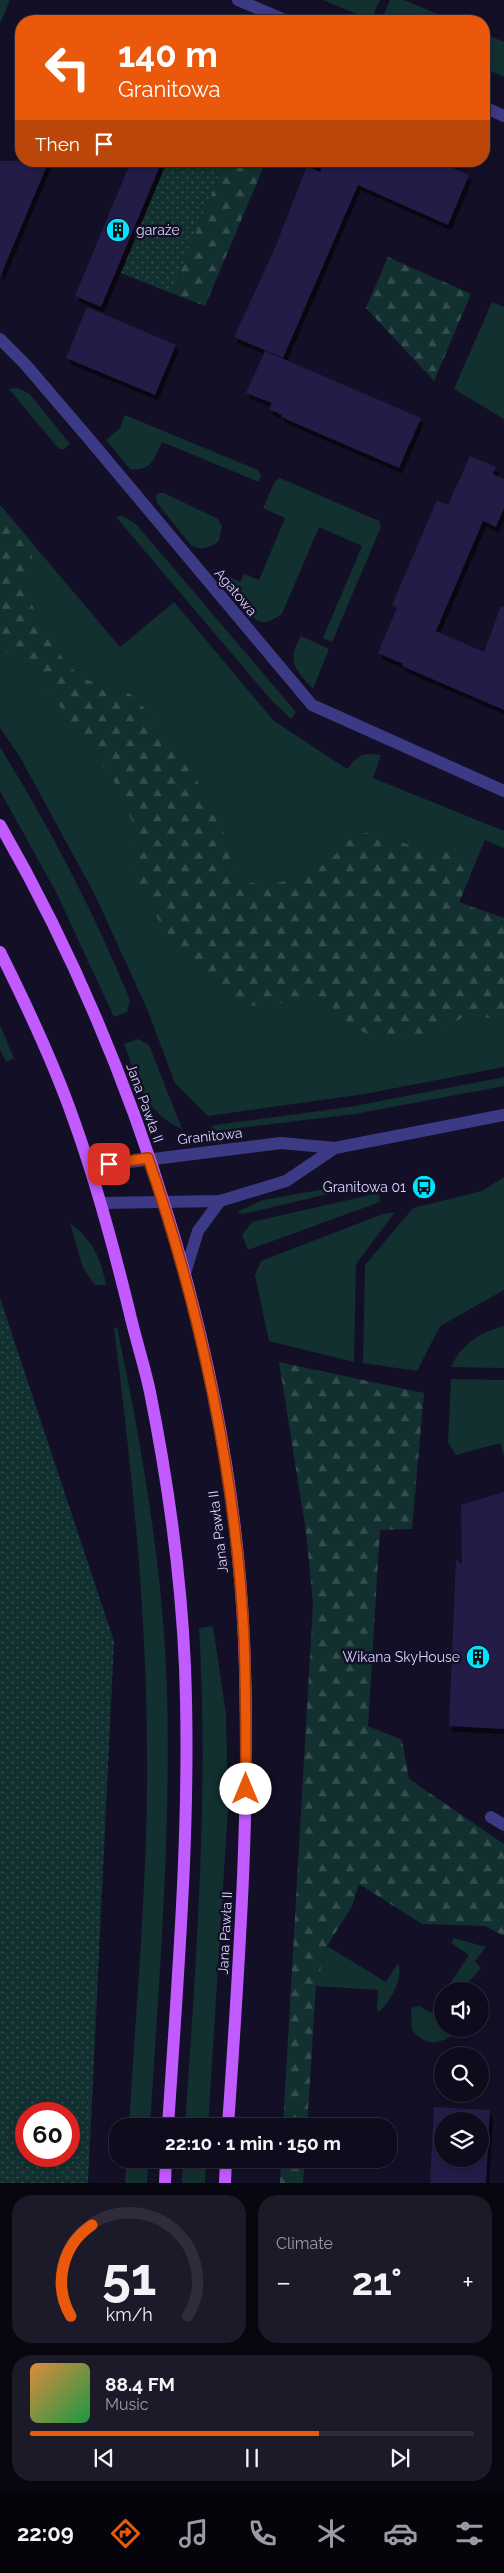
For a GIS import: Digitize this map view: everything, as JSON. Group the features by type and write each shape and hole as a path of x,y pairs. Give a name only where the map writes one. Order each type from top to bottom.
{"main road":[{"name":"Jana Pawła II","path":"0,825 60,941 104,1037 148,1158 185,1273 208,1374 225,1464 244,1636 246,1789 239,1961 229,2118"},
{"path":"0,952 49,1057 90,1167 149,1389 163,1465 176,1563 185,1665 185,1853 168,2118"},
{"path":"165,2183 166,2168"},
{"path":"225,2183 226,2168"}],"street":[{"path":"238,0 272,15"},
{"path":"490,110 504,116"},
{"name":"Agatowa","path":"0,339 84,433 312,705 504,791"},
{"name":"Granitowa","path":"90,1167 148,1158 281,1143 335,1148 504,1115"},
{"name":"Granitowa","path":"101,1203 220,1202 286,1181 335,1148"},
{"path":"185,1273 198,1231 220,1202"},
{"path":"491,1817 504,1825"}],"green space":[{"path":"0,0 10,0 0,24"},
{"path":"323,0 380,0 373,15 359,15"},
{"path":"390,0 404,0 440,15 384,15"},
{"path":"490,36 504,42 504,77 490,71"},
{"path":"165,167 223,167 171,293 121,273"},
{"path":"223,167 263,167 205,306 171,293"},
{"path":"388,257 471,294 434,381 366,308"},
{"path":"492,302 504,307 504,419 454,389"},
{"path":"17,388 30,394 70,444 64,449 59,449 9,389"},
{"path":"125,415 258,470 261,476 259,482 162,442 148,466 130,469 106,440 120,428"},
{"path":"280,478 379,521 381,527 332,642 323,638 362,546 319,527 282,614 269,621 262,622 256,620 233,594 228,582 228,576 240,582 244,574 259,580 285,518 263,508 275,481"},
{"path":"164,493 218,519 222,526 219,541 205,548 191,545 157,503 156,495"},
{"path":"0,505 120,647 174,602 274,721 347,769 358,757 369,754 381,755 373,778 504,831 504,848 485,840 459,902 504,918 504,1067 365,1094 208,1116 175,1083 148,1011 95,895 20,757 0,728"},
{"path":"0,505 33,544 31,570 25,591 55,650 81,678 130,694 153,717 160,739 180,757 211,801 232,854 232,867 244,881 267,886 317,869 335,855 349,838 372,831 411,846 447,849 471,873 459,903 504,918 504,1018 463,1017 430,1037 385,1042 344,1023 328,1000 306,996 274,1005 244,1006 176,946 148,904 133,869 135,827 114,781 38,676 0,648"},
{"path":"122,516 136,524 296,712 291,719 272,701 116,517"},
{"path":"301,636 329,649 313,689 297,670 293,659 296,645"},
{"path":"0,747 54,839 102,935 130,1000 127,1012 114,1017 57,894 0,791"},
{"path":"0,1025 14,1058 6,1062 0,1049"},
{"path":"138,1039 149,1045 182,1129 158,1113 150,1104 138,1082 124,1044"},
{"path":"504,1077 504,1086 355,1114 207,1132 214,1125 349,1107"},
{"path":"504,1177 504,1290 440,1326 417,1371 363,1363 365,1265 413,1208 482,1191"},
{"path":"348,1185 349,1189 243,1214 237,1212 263,1200"},
{"path":"379,1193 380,1202 248,1250 242,1235 252,1222"},
{"path":"395,1212 356,1264 354,1362 269,1341 255,1275 261,1261 383,1214"},
{"path":"70,1223 90,1243 98,1258 106,1285 95,1285 83,1268"},
{"path":"0,1298 114,1641 88,2183 0,2183"},
{"path":"504,1326 504,1368 451,1367 460,1352 473,1340 487,1332"},
{"path":"117,1327 143,1462 156,1553 165,1644 168,1744 166,1854 150,2118 130,2118 146,1849 146,1703 137,1542 114,1328"},
{"path":"279,1362 424,1393 412,1529 380,1530 368,1726 402,1740 409,1779 504,1844 504,1936 485,1926 422,1924 359,1884 352,1906 327,1946 316,1986 308,2118 283,2118 313,1603 306,1532"},
{"path":"451,1379 504,1380 504,1456 500,1443 456,1455 448,1442"},
{"path":"213,1626 226,1714 228,1808 209,2118 186,2118 197,1940 202,1815 202,1690 199,1628"},
{"path":"454,1938 486,1947 475,1961 481,1968 469,1982 451,1982 469,1955 451,1943"},
{"path":"327,1946 386,1982 398,1963 399,1975 396,1988 381,2010 377,2012 378,1990 316,1986"},
{"path":"419,2006 431,2013 434,2008 434,2037 449,2037 440,2041 428,2041 422,2039 412,2030 411,2008"},
{"path":"126,2168 148,2168 147,2183 125,2183"},
{"path":"183,2168 206,2168 205,2183 182,2183"},
{"path":"281,2168 304,2168 303,2183 280,2183"}],"building":[{"path":"0,161 15,161 15,167 46,167 0,277"},
{"name":"garaże","path":"129,167 159,167 101,307 75,296"},
{"path":"307,167 320,172 322,169 318,167 450,167 469,175 448,225 358,185 283,358 234,337 275,248"},
{"path":"87,307 176,345 155,395 66,358"},
{"path":"265,351 421,418 399,468 281,417 282,415 269,409 272,403 246,393"},
{"path":"470,456 496,467 493,474 504,479 504,508 496,527 483,521 436,631 484,652 501,606 504,607 504,710 402,666 403,664 378,653 397,608 392,605 437,500 448,505"},
{"name":"Wikana SkyHouse","path":"504,1492 504,1729 449,1726 456,1559 462,1565 461,1505"},
{"path":"434,2107 490,2110 489,2128 489,2112 434,2112 434,2167 487,2167 486,2183 430,2183"}],"place":[{"name":"garaże","path":"118,230"},
{"name":"Granitowa 01","path":"424,1187"},
{"name":"Wikana SkyHouse","path":"478,1657"}],"route":[{"path":"109,1164 148,1158 185,1273 208,1374 225,1464 244,1636 246,1789"}]}
